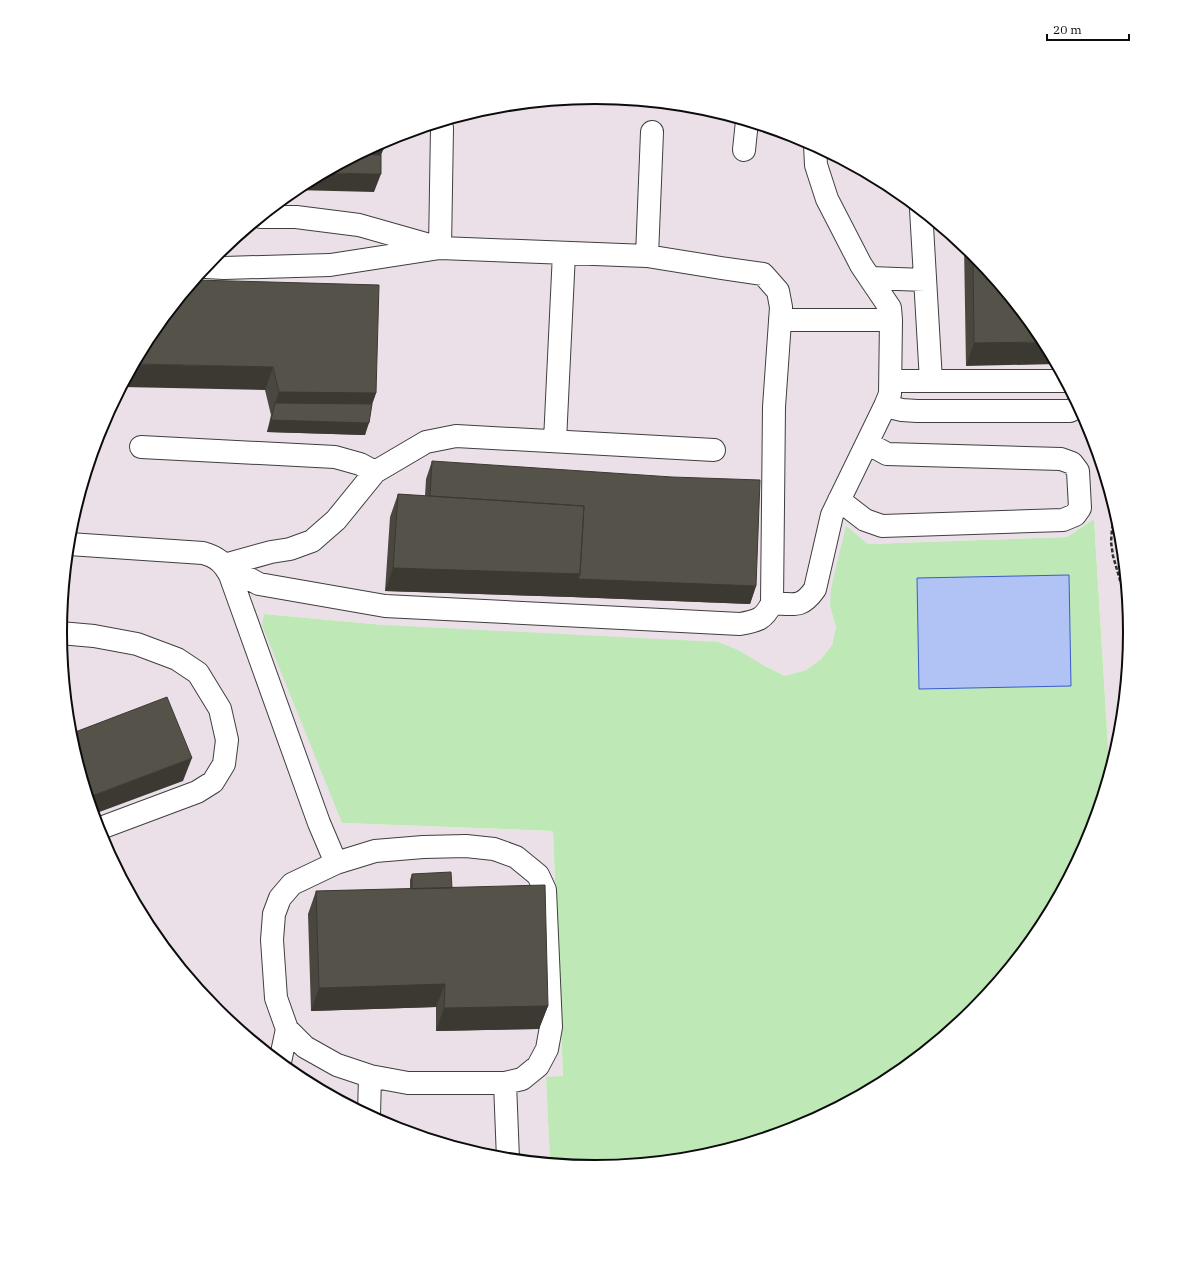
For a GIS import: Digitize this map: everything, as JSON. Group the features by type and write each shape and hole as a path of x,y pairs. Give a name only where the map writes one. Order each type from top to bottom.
{"lane":[{"path":"744,150 746,126"},
{"path":"440,248 442,127"},
{"path":"647,256 652,132"},
{"path":"772,603 798,604 808,599 815,590 832,515 890,394 890,308 861,265 827,199 816,165 815,152"},
{"path":"269,217 296,218 359,225 440,248"},
{"path":"921,217 931,381"},
{"path":"75,544 203,553 214,556 224,565 259,584 385,606 740,624 756,621 767,613 772,603 774,407 781,307 778,291 763,274 647,256 440,248 330,265 213,267"},
{"path":"554,441 564,253"},
{"path":"870,278 925,280"},
{"path":"780,320 891,320"},
{"path":"891,381 1060,381"},
{"path":"885,406 917,412 1070,412 1074,409"},
{"path":"224,565 271,552 290,549 312,540 336,520 375,472 426,442 456,436 714,450"},
{"path":"839,500 865,520 882,526 1063,520 1075,515 1080,508 1078,470 1072,463 1060,459 887,454 867,444"},
{"path":"141,447 335,457 360,464 375,472"},
{"path":"224,565 230,575 319,823 336,863"},
{"path":"67,633 137,644 177,659 198,673 220,709 227,740 224,764 213,782 197,792 104,827"},
{"path":"466,846 494,849 516,858 538,875 545,890 551,1027 547,1049 538,1066 522,1079 505,1083 408,1083 370,1076 337,1065 304,1047 287,1029 276,998 272,940 274,914 280,898 292,884 336,863 375,851 423,847 466,846"},
{"path":"281,1056 287,1029"},
{"path":"369,1109 370,1076"},
{"path":"505,1083 508,1153"}],"path":[{"path":"1113,525 1111,542 1113,556 1122,587"}],"shaded area":[{"path":"596,104 664,108 699,114 765,132 798,144 860,174 917,213 944,235 969,258 1015,310 1035,338 1069,398 1084,430 1106,495 1114,529 1123,597 1123,667 1119,701 1109,758 1094,519 1067,537 868,544 846,527 830,607 836,627 832,645 821,659 806,670 785,676 763,665 384,625 264,614 342,823 553,831 563,1077 546,1077 550,1158 492,1150 459,1142 393,1120 331,1090 274,1051 247,1029 222,1006 198,980 176,954 156,926 138,896 107,834 85,769 77,735 68,667 68,597 72,563 77,529 95,462 107,430 138,368 156,338 176,310 198,284 222,258 274,213 331,174 362,158 393,144 459,122 527,108 561,105"}],"green space":[{"path":"1094,519 1109,758 1096,802 1084,834 1069,866 1035,926 1015,954 969,1006 917,1051 860,1090 798,1120 765,1132 699,1150 664,1156 596,1160 550,1158 546,1077 563,1076 553,831 342,823 262,625 264,614 384,625 718,642 738,650 785,676 806,670 821,659 832,645 836,627 830,607 831,588 846,526 868,544 1067,537"}],"water":[{"path":"1069,575 1071,686 919,689 917,578"}],"building":[{"path":"370,154 381,155 381,174 333,173"},
{"path":"973,262 1015,310 1037,342 974,343"},
{"path":"202,280 379,285 376,393 279,392 273,367 140,364 156,338 176,310"},
{"path":"275,403 372,404 369,423 271,420"},
{"path":"432,461 672,477 760,480 756,586 578,579 580,574 584,506 430,496"},
{"path":"398,494 584,506 580,574 393,568"},
{"path":"167,697 192,758 93,795 76,732"},
{"path":"451,872 452,888 412,889 412,874"},
{"path":"545,885 548,1006 444,1008 445,984 319,988 316,891"}]}
